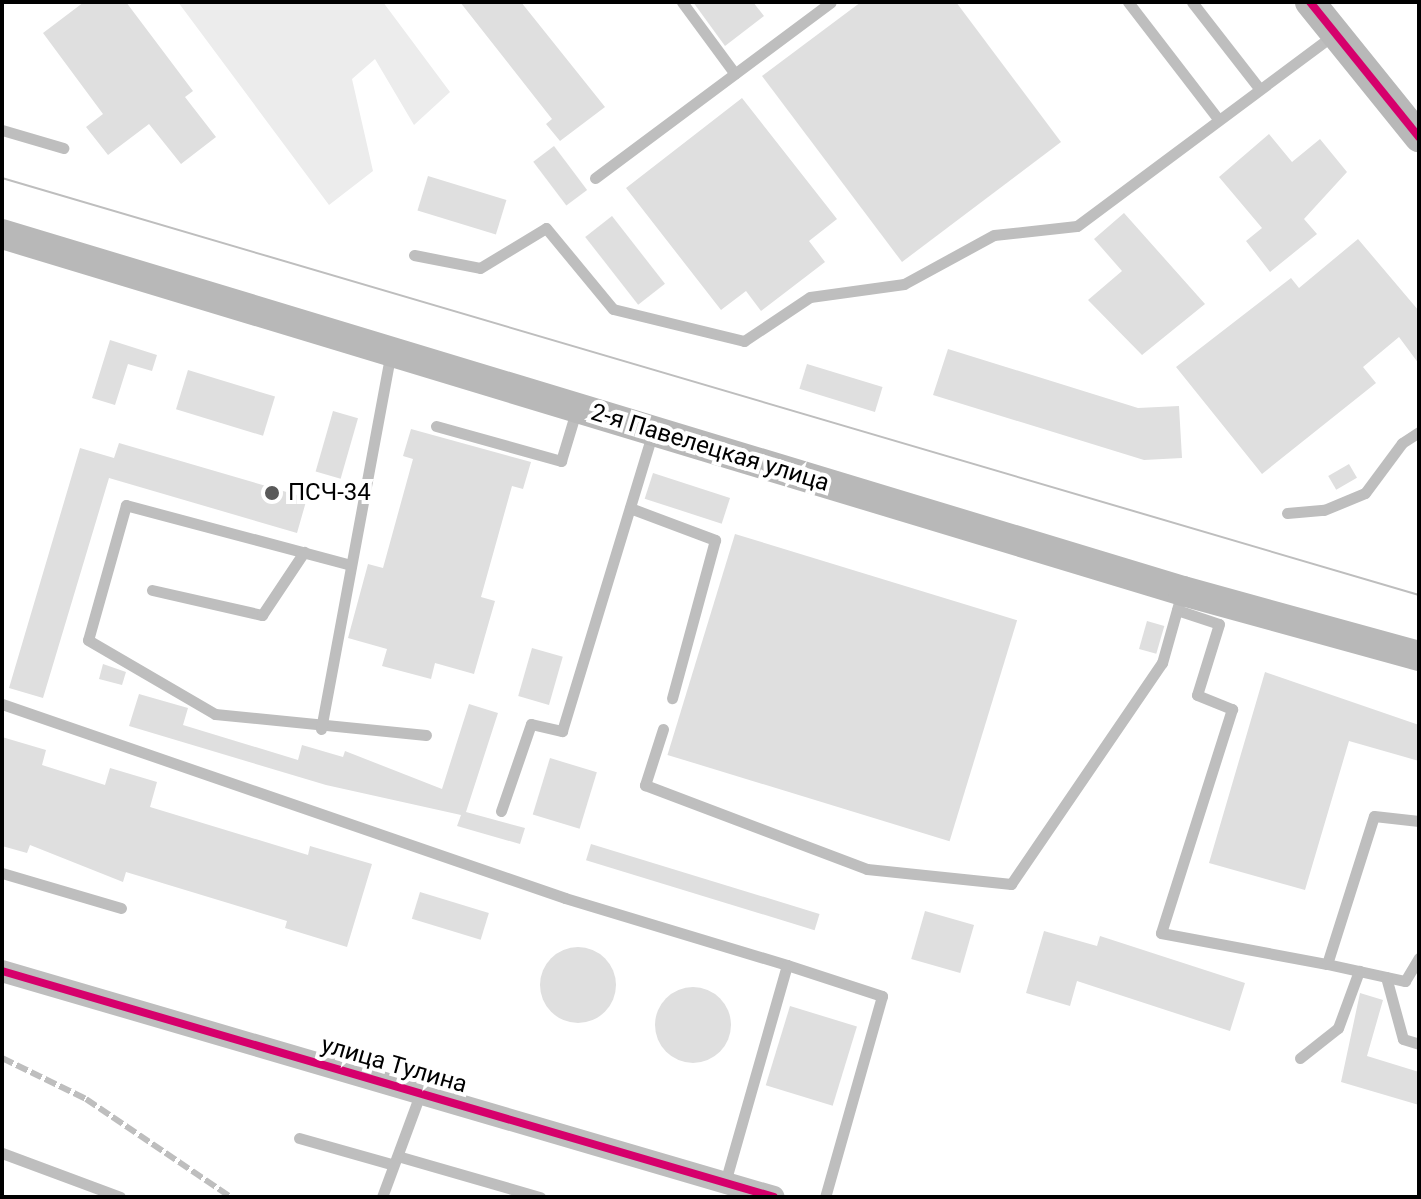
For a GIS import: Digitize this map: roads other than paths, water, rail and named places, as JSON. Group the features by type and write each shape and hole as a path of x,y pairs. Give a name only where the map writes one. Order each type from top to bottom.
{"main road":[{"path":"1310,2 1419,137"},
{"name":"2-я Павелецкая улица","path":"2,234 653,431 1180,601 1419,656"}],"street":[{"name":"улица Тулина","path":"2,971 774,1197"}],"lane":[{"path":"682,2 735,74"},
{"path":"595,178 831,2"},
{"path":"1128,2 1218,119"},
{"path":"1192,2 1259,88"},
{"path":"414,255 480,268 546,228 613,309 744,341 810,297 904,284 994,235 1077,226 1335,34"},
{"path":"2,130 63,148"},
{"path":"321,729 391,352"},
{"path":"436,426 561,461 577,408"},
{"path":"501,811 531,724 562,731 653,431"},
{"path":"1287,513 1324,510 1365,493 1402,443 1419,432"},
{"path":"351,565 126,505 88,640 215,714 321,729 426,735"},
{"path":"630,508 715,540 672,698"},
{"path":"152,590 262,615 304,552"},
{"path":"663,729 645,785 867,869 1011,884 1162,663 1180,601 1219,624 1197,695 1232,709 1161,933 1405,981 1419,958"},
{"path":"2,704 565,898 882,996 825,1197"},
{"path":"1327,964 1374,816 1419,821"},
{"path":"2,873 121,908"},
{"path":"725,1183 787,965"},
{"path":"1300,1058 1338,1028 1359,971"},
{"path":"1386,977 1403,1039 1419,1044"},
{"path":"382,1197 420,1094"},
{"path":"299,1138 540,1197"},
{"path":"2,1153 120,1197"}],"tram line":[{"path":"2,178 1419,595"}],"railway":[{"path":"2,1058 86,1099 231,1197"}],"place":[{"name":"ПСЧ-34","path":"272,493"}]}
